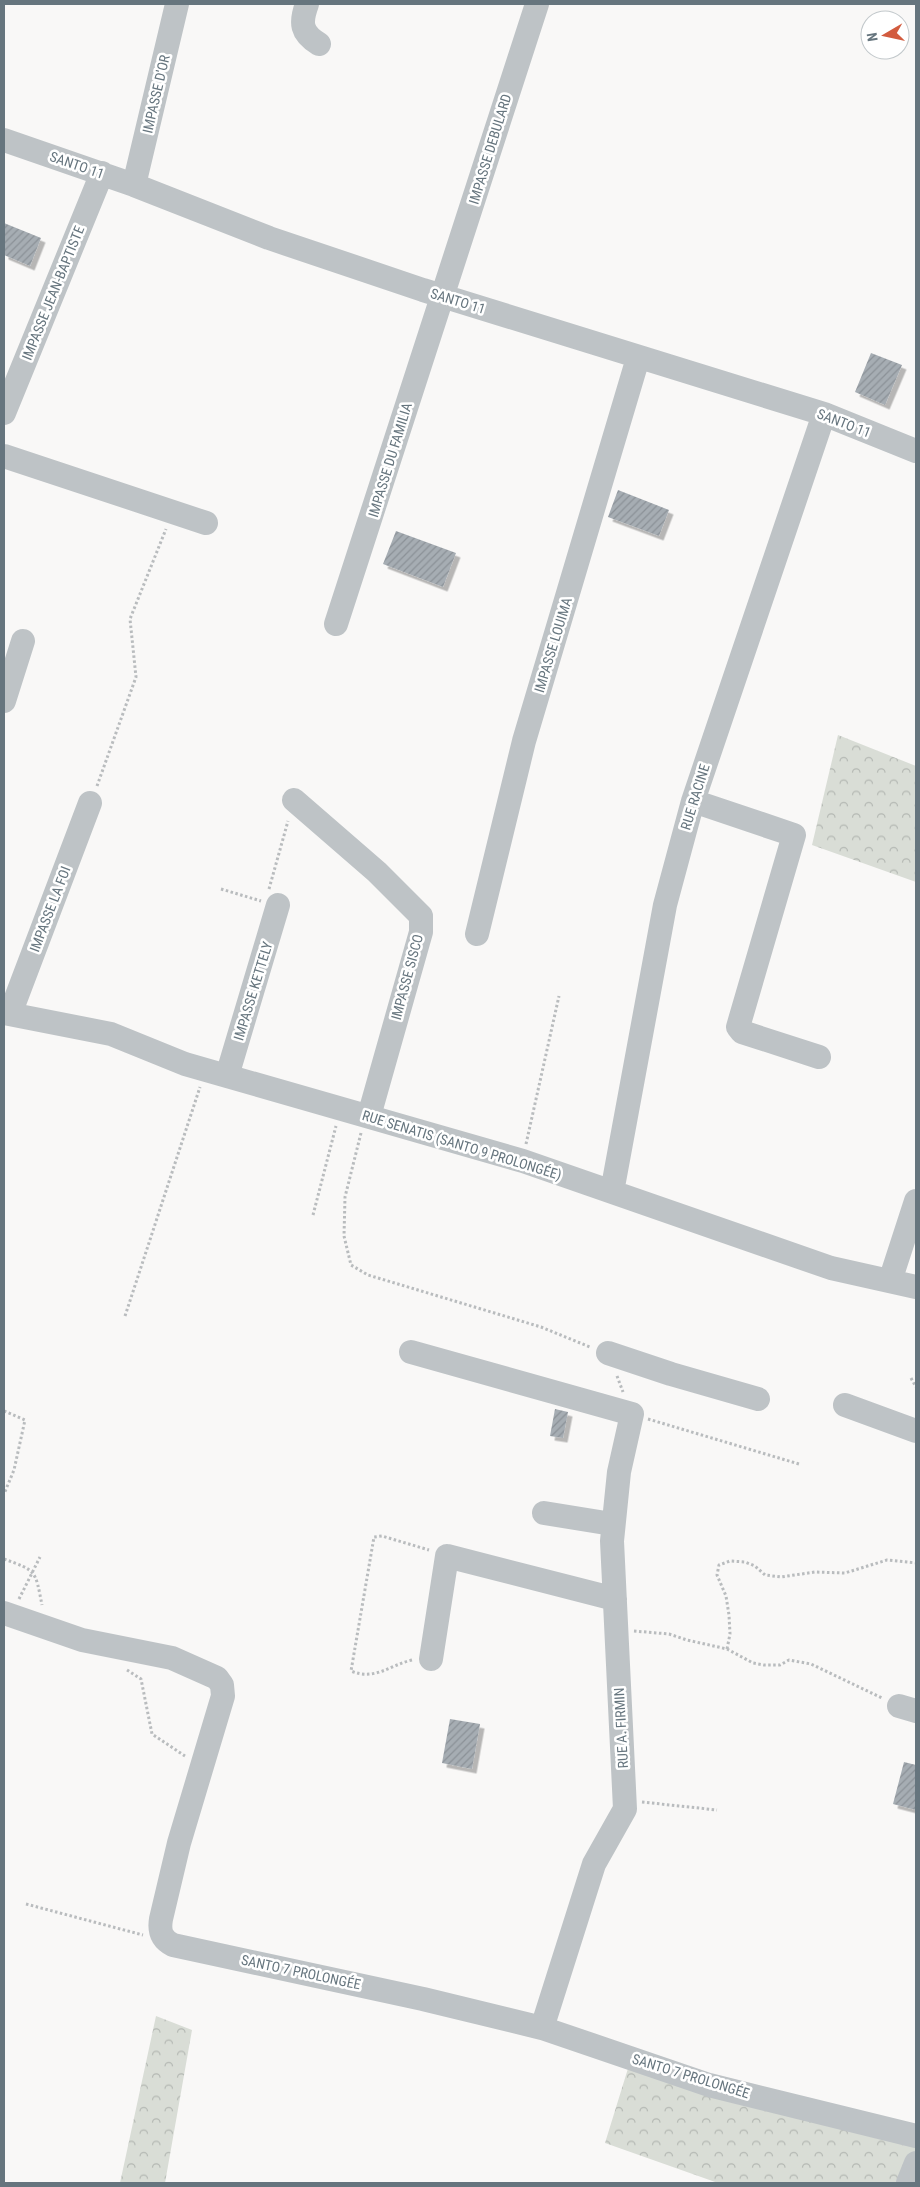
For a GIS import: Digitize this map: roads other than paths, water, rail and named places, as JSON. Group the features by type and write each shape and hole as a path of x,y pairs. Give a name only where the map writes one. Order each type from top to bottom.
{"street":[{"name":"IMPASSE D'OR","path":"134,185 177,4"},
{"path":"308,4 304,13 303,27 307,37 318,44"},
{"name":"IMPASSE DEBULARD","path":"444,296 537,4"},
{"name":"SANTO 11","path":"4,140 102,173 269,238 638,358 824,414 916,451"},
{"name":"IMPASSE JEAN-BAPTISTE","path":"4,413 102,173"},
{"name":"IMPASSE DU FAMILIA","path":"336,624 444,296"},
{"name":"IMPASSE LOUIMA","path":"477,934 524,741 638,358"},
{"name":"RUE RACINE","path":"612,1192 665,905 692,801 824,414"},
{"path":"4,456 206,523"},
{"path":"4,701 23,641"},
{"name":"IMPASSE SISCO","path":"294,800 377,872 421,916 421,932 367,1116"},
{"path":"692,801 794,835 738,1027 742,1032 818,1056"},
{"name":"IMPASSE LA FOI","path":"7,1014 90,804"},
{"name":"IMPASSE KETTELY","path":"216,1073 272,904"},
{"name":"RUE SENATIS (SANTO 9 PROLONGÉE)","path":"7,1014 111,1034 185,1064 523,1161 831,1268 916,1287"},
{"path":"890,1282 916,1201"},
{"name":"RUE A. FIRMIN","path":"411,1352 632,1414 619,1472 612,1524 625,1809 594,1864 542,2028"},
{"path":"608,1353 671,1374 758,1399"},
{"path":"845,1405 916,1431"},
{"path":"544,1513 612,1524"},
{"path":"430,1659 447,1556 615,1599"},
{"name":"SANTO 7 PROLONGÉE","path":"8,1614 82,1640 172,1658 217,1678 222,1685 223,1696 179,1843 159,1928 166,1941 173,1945 423,1998 542,2028 709,2084 916,2136"}]}
